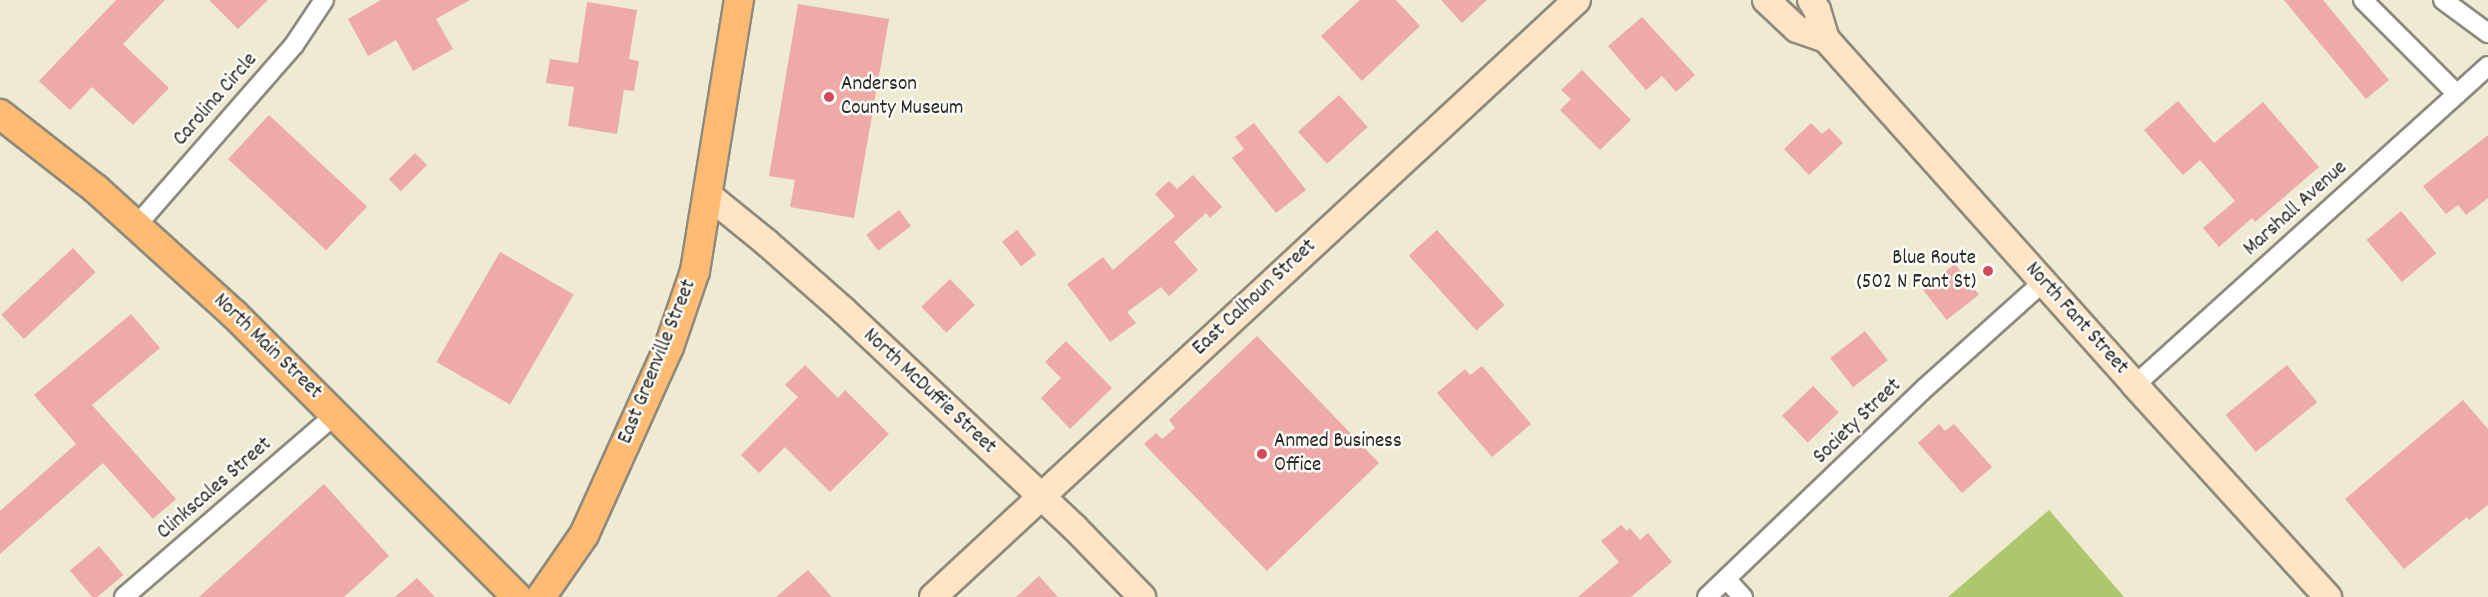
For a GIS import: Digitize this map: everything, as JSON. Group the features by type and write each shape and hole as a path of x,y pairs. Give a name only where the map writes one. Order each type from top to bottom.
{"main road":[{"name":"East Greenville Street","path":"541,597 584,535 669,347 695,271 739,0"},
{"name":"North Main Street","path":"0,114 96,189 137,225 336,414 517,597"}],"street":[{"name":"Carolina Circle","path":"137,225 294,45 324,0"},
{"name":"East Calhoun Street","path":"933,597 1577,0"},
{"name":"North Fant Street","path":"1766,0 1797,29 1826,39"},
{"name":"North Fant Street","path":"1811,0 1817,10 1826,39 2328,597"},
{"path":"2363,0 2457,94"},
{"path":"2443,0 2488,33"},
{"name":"Marshall Avenue","path":"2135,385 2488,66"},
{"name":"North McDuffie Street","path":"708,195 844,311 1041,496 1142,597"},
{"name":"Society Street","path":"1707,597 1925,388 2043,282"},
{"name":"Clinkscales Street","path":"124,597 336,414"},
{"path":"1726,579 1743,597"}],"green space":[{"path":"2049,510 2124,597 1948,597"}],"building":[{"path":"116,0 165,0 123,44 169,88 133,125 92,87 70,110 39,81"},
{"path":"209,0 268,0 238,29"},
{"path":"381,0 470,0 436,19 453,49 413,71 396,40 368,56 348,19"},
{"path":"1360,0 1396,0 1420,26 1362,81 1321,36"},
{"path":"1441,0 1487,0 1462,23"},
{"path":"2284,0 2323,0 2389,80 2366,99"},
{"path":"587,2 637,10 629,59 639,61 634,91 624,90 617,134 568,126 574,87 546,83 550,59 578,63"},
{"name":"Anderson County Museum","path":"798,4 889,19 854,218 790,207 795,180 769,176"},
{"path":"1642,17 1695,75 1676,92 1662,76 1646,90 1608,46"},
{"path":"1582,70 1631,120 1600,150 1560,110 1571,99 1561,90"},
{"path":"1339,95 1368,127 1327,164 1298,132"},
{"path":"2178,101 2214,143 2263,102 2319,167 2255,222 2252,218 2219,247 2203,228 2235,201 2200,160 2183,175 2144,130"},
{"path":"269,115 367,206 326,250 228,159"},
{"path":"1254,123 1306,190 1276,213 1232,158 1244,149 1235,137"},
{"path":"1811,123 1822,134 1829,128 1843,143 1809,175 1784,149"},
{"path":"2488,135 2488,198 2466,215 2458,205 2446,214 2423,186"},
{"path":"415,153 427,165 401,191 389,179"},
{"path":"1193,175 1222,207 1210,218 1206,213 1174,242 1198,270 1169,296 1161,287 1127,312 1136,323 1110,342 1067,284 1103,257 1113,270 1175,216 1155,194 1169,181 1177,189"},
{"path":"899,210 911,226 878,251 866,235"},
{"path":"2401,211 2436,253 2402,282 2367,240"},
{"path":"1017,230 1036,254 1021,266 1002,242"},
{"path":"1437,230 1505,305 1476,330 1409,255"},
{"path":"73,248 96,272 24,339 1,315"},
{"path":"500,252 574,294 510,404 436,362"},
{"path":"1955,264 1979,295 1947,320 1923,289"},
{"path":"950,279 975,305 946,333 921,307"},
{"path":"131,314 160,348 92,405 176,499 153,519 103,463 0,554 0,511 76,444 34,395"},
{"path":"1865,331 1888,360 1853,387 1830,358"},
{"name":"Anmed Business Office","path":"1257,336 1379,463 1267,571 1144,444 1156,433 1162,439 1175,428 1169,420"},
{"path":"1066,341 1112,388 1070,429 1041,398 1061,378 1045,362"},
{"path":"805,365 838,398 845,390 889,434 830,492 785,447 759,473 741,455 798,397 785,385"},
{"path":"2287,365 2317,402 2256,452 2226,415"},
{"path":"1482,366 1531,424 1492,457 1437,393 1465,369 1470,375"},
{"path":"1813,386 1839,413 1808,442 1782,416"},
{"path":"2463,400 2488,429 2488,505 2469,520 2467,517 2404,569 2345,499"},
{"path":"1939,424 1945,431 1954,424 1992,467 1962,493 1918,443"},
{"path":"324,484 389,556 344,597 199,597"},
{"path":"1621,525 1627,531 1630,528 1640,540 1648,533 1672,562 1631,597 1578,597 1619,562 1601,541"},
{"path":"99,546 123,575 97,597 92,597 70,570"},
{"path":"808,570 832,597 776,597"},
{"path":"1039,576 1058,597 1016,597"},
{"path":"417,578 435,597 395,597"}],"place":[{"name":"Anderson County Museum","path":"829,97"},
{"name":"Blue Route (502 N Fant St)","path":"1988,271"},
{"name":"Anmed Business Office","path":"1262,454"}]}
